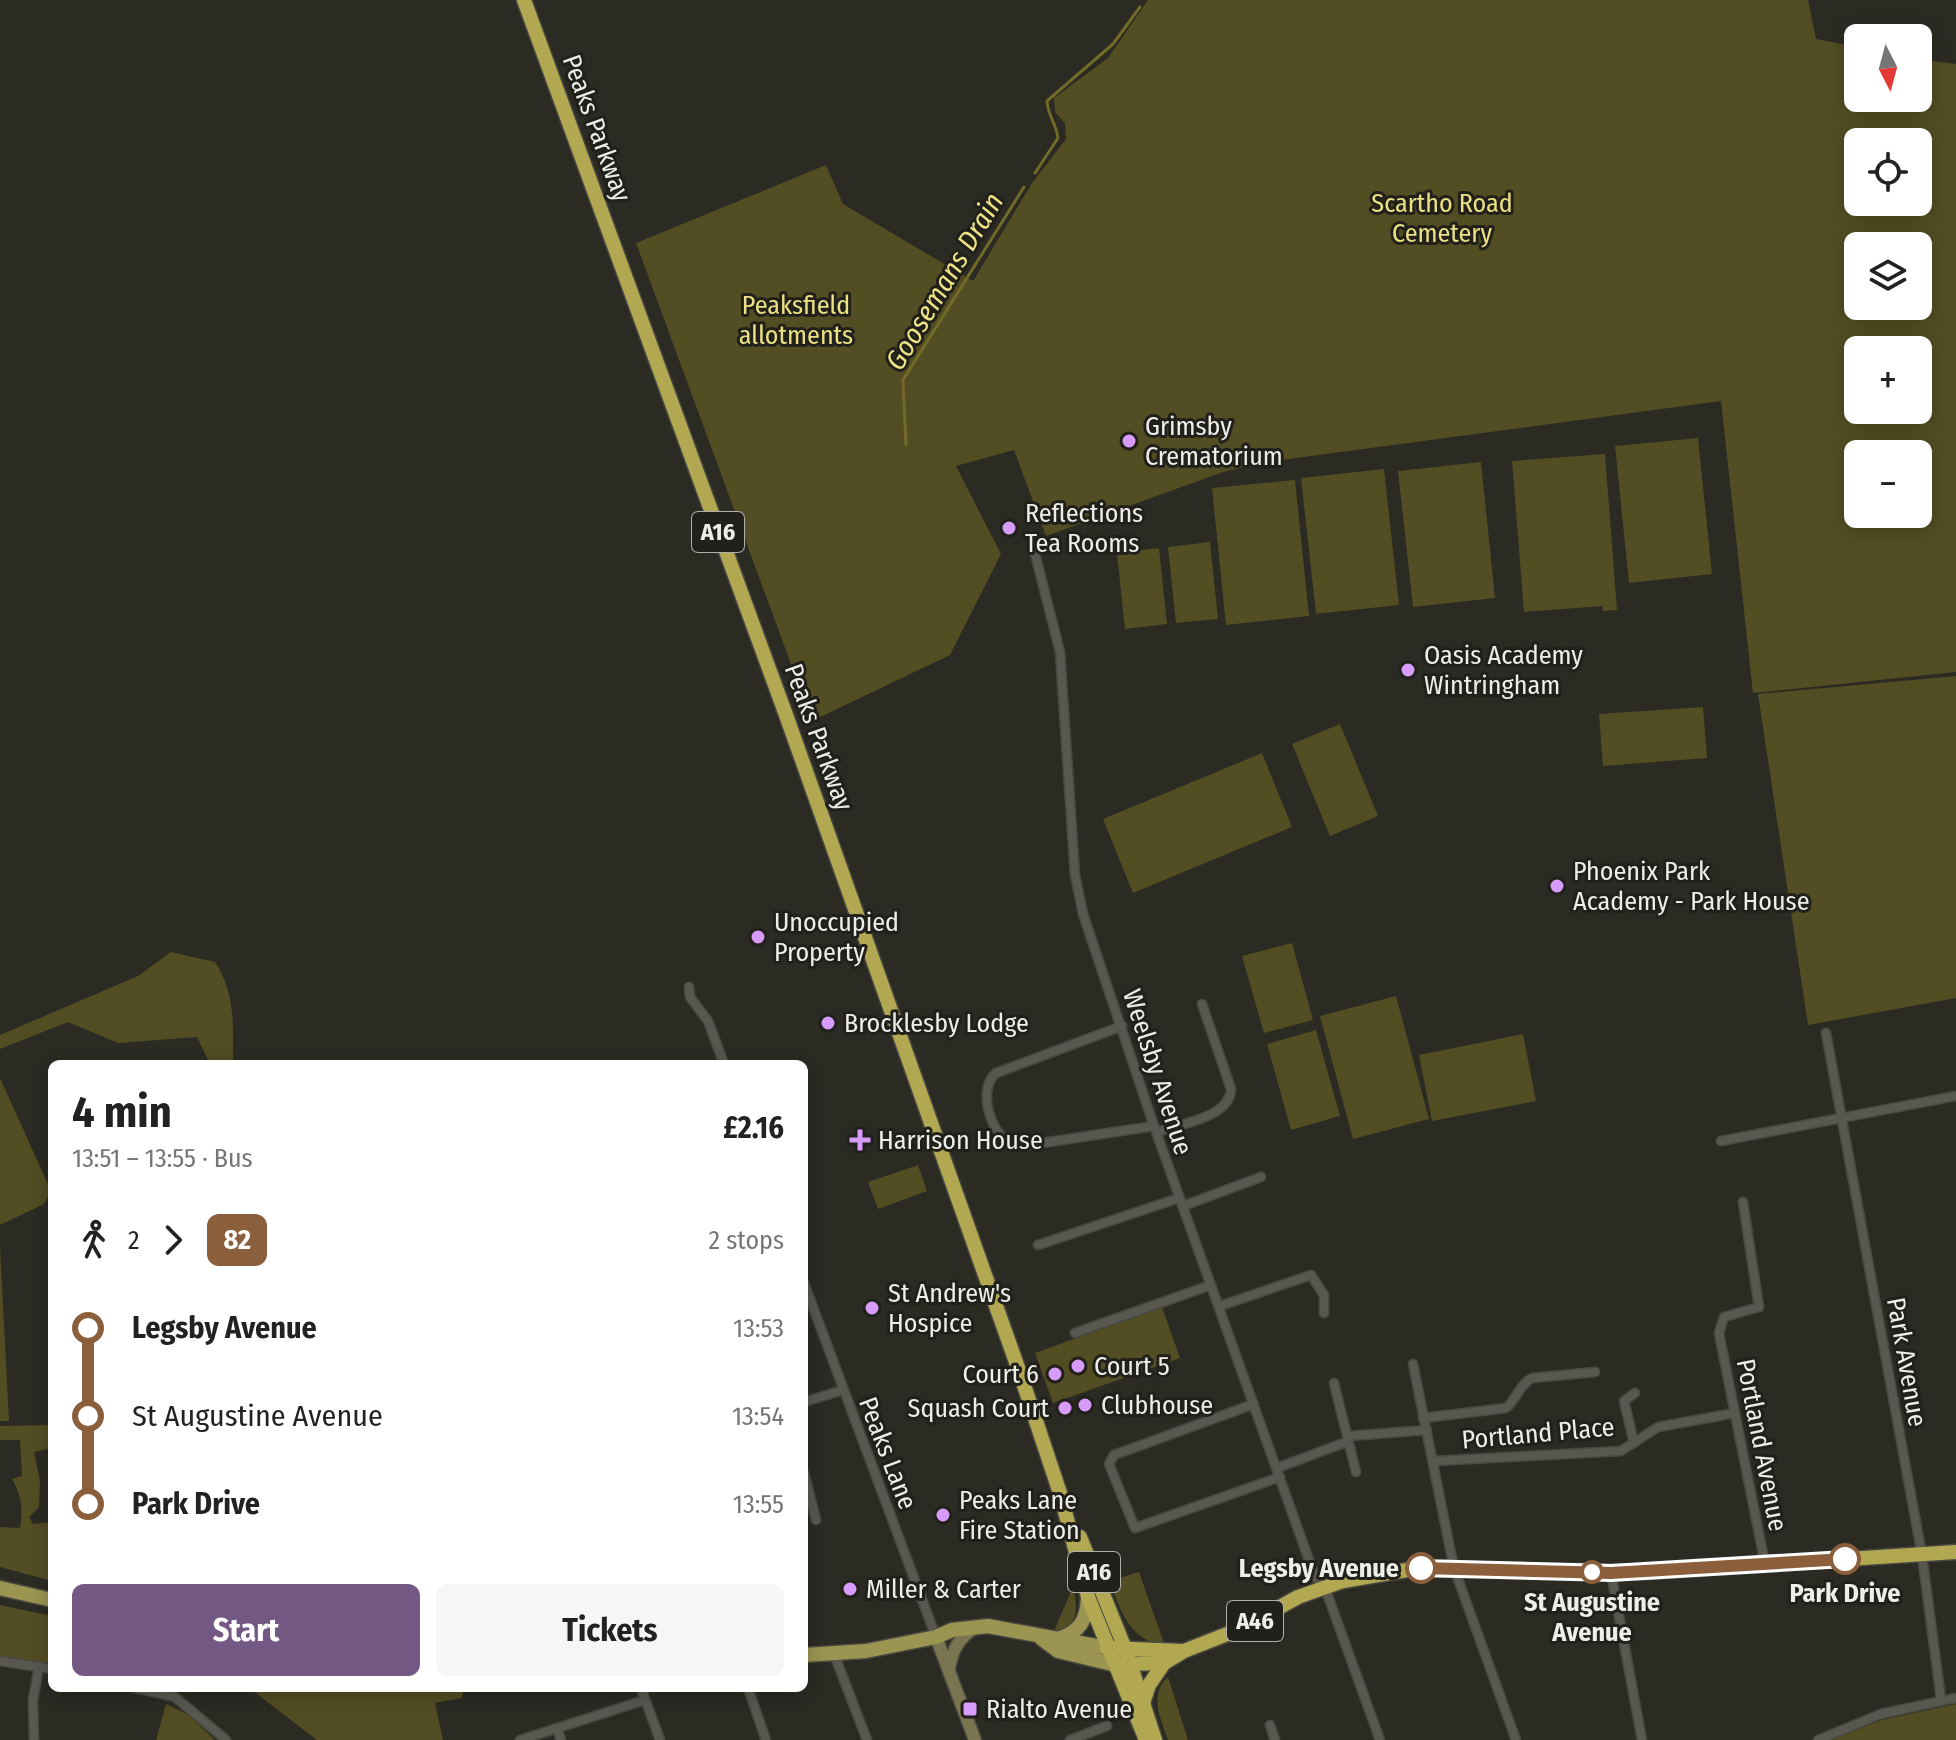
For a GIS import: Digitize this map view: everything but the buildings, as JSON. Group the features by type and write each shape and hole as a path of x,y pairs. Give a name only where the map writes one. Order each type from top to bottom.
{"highway":[{"name":"Peaks Parkway","path":"524,0 786,715 1060,1493 1128,1658 1155,1740"},
{"name":"Peaks Parkway","path":"1060,1493 1088,1597 1112,1664 1146,1740"},
{"name":"A46","path":"1107,1648 1128,1658 1164,1663 1324,1588 1370,1574 1454,1568 1611,1573 1956,1552"},
{"name":"A46","path":"1112,1664 1128,1658 1184,1651"},
{"path":"1143,1703 1149,1685 1164,1663"}],"main road":[{"path":"0,1588 48,1599"},
{"name":"A16","path":"1057,1640 1080,1627 1088,1610 1088,1597"},
{"name":"A46","path":"808,1655 834,1654 976,1627 1001,1627 1040,1638 1107,1648"},
{"path":"949,1671 952,1654 961,1638 976,1627"},
{"path":"936,1637 975,1740"},
{"name":"A46","path":"1040,1638 1058,1651 1112,1664"}],"street":[{"name":"Weelsby Avenue","path":"1034,550 1060,652 1075,875 1083,914 1155,1129 1314,1574 1324,1588 1380,1740"},
{"path":"689,987 690,997 708,1021 723,1060"},
{"path":"1122,1026 996,1073 987,1083 985,1096 1003,1140 1020,1146 1155,1129 1219,1111 1229,1101 1231,1089 1202,1004"},
{"name":"Park Avenue","path":"1826,1033 1922,1555 1941,1699"},
{"path":"1721,1141 1956,1096"},
{"path":"1038,1245 1261,1177"},
{"name":"Portland Avenue","path":"1743,1202 1759,1307 1724,1317 1719,1333 1765,1564"},
{"path":"1220,1306 1311,1275 1324,1295 1324,1313"},
{"path":"1075,1333 1211,1285"},
{"name":"Peaks Lane","path":"808,1294 936,1637"},
{"path":"1413,1364 1435,1461 1454,1568 1516,1740"},
{"path":"1423,1418 1506,1408 1515,1400 1524,1382 1532,1378 1595,1372"},
{"path":"1334,1383 1356,1472"},
{"path":"808,1401 843,1390"},
{"path":"1634,1443 1624,1401 1635,1393"},
{"path":"1254,1404 1114,1455 1109,1464 1135,1528 1278,1473 1349,1439 1427,1430"},
{"name":"Portland Place","path":"1435,1461 1621,1451 1658,1427 1735,1413"},
{"path":"808,1488 816,1520"},
{"path":"1611,1573 1642,1740"},
{"path":"834,1654 867,1740"},
{"path":"0,1661 48,1668"},
{"path":"34,1740 33,1700 39,1666"},
{"path":"153,1692 175,1697 226,1740"},
{"path":"642,1692 660,1740"},
{"path":"749,1692 766,1740"},
{"path":"1818,1740 1881,1714 1956,1698"},
{"path":"520,1740 645,1700"},
{"path":"1270,1725 1275,1740"},
{"path":"1070,1740 1107,1726"},
{"path":"557,1728 561,1740"}],"green space":[{"name":"Scartho Road Cemetery","path":"1148,0 1808,0 1816,39 1844,44 1844,112 1932,112 1932,61 1956,64 1956,672 1753,693 1721,401 1266,462 1223,472 1046,536 1014,450 956,466 1001,554 950,655 812,721 636,243 826,165 843,204 973,281 1032,183 1066,139 1065,123 1055,112 1054,98 1108,58"},
{"path":"1698,438 1712,574 1629,583 1615,446"},
{"path":"1605,454 1617,610 1603,611 1602,606 1524,612 1512,461"},
{"path":"1481,462 1495,598 1413,607 1398,471"},
{"path":"1384,469 1399,605 1316,614 1301,478"},
{"path":"1295,480 1309,616 1226,625 1212,488"},
{"path":"1210,542 1218,619 1176,623 1168,547"},
{"path":"1159,548 1167,624 1125,629 1117,553"},
{"path":"1956,676 1956,998 1808,1025 1758,694"},
{"path":"1703,707 1707,758 1603,766 1599,714"},
{"path":"1340,724 1378,816 1330,836 1292,744"},
{"path":"1262,753 1292,827 1133,893 1103,819"},
{"path":"1292,943 1313,1020 1264,1033 1242,956"},
{"path":"171,952 215,962 230,999 233,1060 208,1060 197,1037 118,1043 68,1022 0,1049 0,1035 138,976"},
{"path":"1396,996 1429,1119 1353,1139 1320,1016"},
{"path":"1316,1030 1340,1116 1291,1130 1267,1044"},
{"path":"1523,1034 1536,1101 1432,1121 1419,1055"},
{"path":"0,1078 48,1184 48,1197 44,1204 0,1225"},
{"path":"918,1165 927,1191 878,1209 868,1182"},
{"path":"0,1245 1,1266 9,1421 0,1421"},
{"path":"1162,1307 1180,1358 1053,1403 1035,1353"},
{"path":"48,1425 48,1449 34,1452 40,1481 39,1507 29,1517 33,1524 48,1522 48,1580 0,1567 0,1527 20,1528 21,1503 12,1479 22,1476 20,1440 0,1440 0,1426"},
{"path":"1139,1572 1165,1646 1143,1638 1128,1623 1110,1581"},
{"path":"1073,1587 1075,1616 1068,1627 1054,1631"},
{"path":"0,1605 48,1615 48,1665 0,1657"},
{"path":"1168,1677 1188,1740 1168,1740 1160,1715 1157,1699"},
{"path":"254,1692 463,1692 462,1698 435,1703 443,1740 317,1740"},
{"path":"166,1704 187,1714 215,1740 156,1740"},
{"path":"1956,1704 1956,1740 1831,1740 1882,1720"}],"waterway":[{"name":"Goosemans Drain","path":"1035,173 1058,138 1047,101 1113,44 1140,7"},
{"name":"Goosemans Drain","path":"906,445 903,380 1024,187"}],"bus line":[{"name":"82","path":"1421,1568 1611,1573 1845,1559"}],"place":[{"name":"Grimsby Crematorium","path":"1129,441"},
{"name":"Reflections Tea Rooms","path":"1009,528"},
{"name":"Oasis Academy Wintringham","path":"1408,670"},
{"name":"Phoenix Park Academy - Park House","path":"1557,886"},
{"name":"Unoccupied Property","path":"758,937"},
{"name":"Brocklesby Lodge","path":"828,1023"},
{"name":"Harrison House","path":"860,1140"},
{"name":"St Andrew's Hospice","path":"872,1308"},
{"name":"Court 5","path":"1078,1366"},
{"name":"Court 6","path":"1055,1374"},
{"name":"Clubhouse","path":"1085,1405"},
{"name":"Squash Court","path":"1065,1408"},
{"name":"Peaks Lane Fire Station","path":"943,1515"},
{"name":"Park Drive","path":"1845,1559"},
{"name":"Legsby Avenue","path":"1421,1568"},
{"name":"St Augustine Avenue","path":"1592,1572"},
{"name":"Miller & Carter","path":"850,1589"},
{"name":"Rialto Avenue","path":"970,1709"}],"park label":[{"name":"Peaksfield allotments","path":"796,320"}]}
